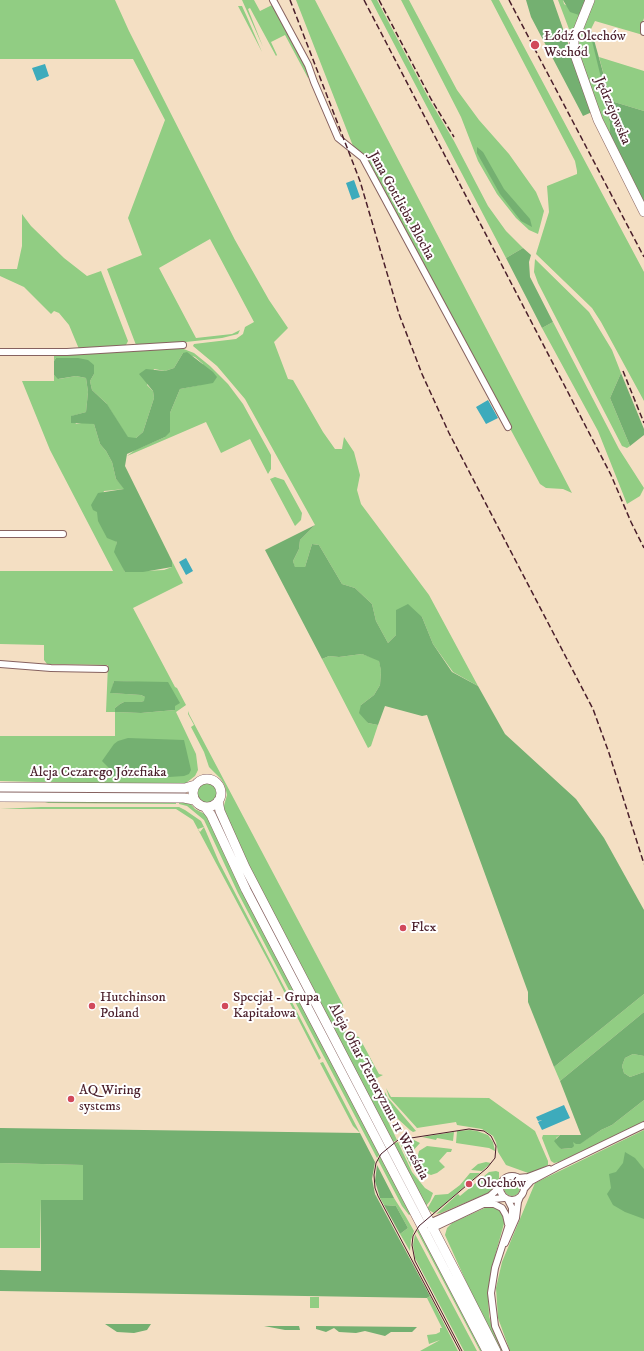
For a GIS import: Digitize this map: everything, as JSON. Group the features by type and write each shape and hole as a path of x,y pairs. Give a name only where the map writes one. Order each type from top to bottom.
{"street":[{"name":"Jana Gottlieba Blocha","path":"273,0 308,65 338,138 363,158 431,287 508,427"},
{"name":"Jędrzejowska","path":"590,0 574,40 575,55 598,120 644,212"},
{"path":"644,25 644,32"},
{"path":"0,352 76,352 183,345"},
{"path":"0,534 63,534"},
{"path":"0,664 51,668 105,669"},
{"path":"202,779 213,780 221,788 221,794 218,802 214,805 206,807 200,806 194,800 192,792 194,785 202,779"},
{"name":"Aleja Cezarego Józefiaka","path":"0,787 185,788 194,785"},
{"name":"Aleja Cezarego Józefiaka","path":"0,797 184,798 194,800"},
{"name":"Aleja Ofiar Terroryzmu 11 Września","path":"218,802 220,811 245,867 427,1227 487,1351"},
{"name":"Aleja Ofiar Terroryzmu 11 Września","path":"206,807 246,890 427,1227 496,1351"},
{"path":"503,1246 515,1222 520,1197 524,1189 531,1181 644,1125"},
{"path":"427,1227 490,1196 500,1187 501,1183 507,1177 528,1177 557,1167"},
{"path":"518,1178 524,1184 524,1189"},
{"path":"500,1187 501,1194 506,1199 512,1212 494,1273 491,1304 495,1326 506,1351"},
{"path":"427,1227 486,1204 494,1199 517,1199 520,1197"},
{"path":"486,1204 494,1204 502,1208 506,1215 508,1227"}],"green space":[{"path":"0,0 115,0 129,31 235,240 269,300 288,328 274,342 288,379 293,380 323,432 335,449 342,449 344,437 354,452 360,475 357,490 361,504 429,595 478,686 453,672 433,644 422,617 396,610 396,635 388,643 376,621 372,604 355,588 342,584 319,545 312,544 305,567 295,568 293,561 299,549 300,540 315,525 245,399 217,366 193,346 194,344 236,339 243,334 245,327 254,322 210,239 159,268 196,338 232,334 240,330 238,334 222,338 186,342 136,345 107,269 142,255 128,218 165,120 133,59 0,59"},
{"path":"242,0 254,0 260,11 274,4 305,61 309,75 308,78 285,35 271,42 277,55 276,56 250,8 248,9 263,47"},
{"path":"296,0 315,0 572,493 563,489 546,488 540,484 363,156 353,146"},
{"path":"371,0 377,0 488,206 506,231 523,248 506,258"},
{"path":"401,0 409,0 457,90 479,120 509,154 536,192 544,211 538,234 529,230 516,218 497,194 478,161 461,117"},
{"path":"491,0 499,0 644,272 644,401 592,308 536,254 549,212 547,186 577,174 577,171 575,161"},
{"path":"526,0 553,0 592,112 583,116 531,17"},
{"path":"558,0 563,0 564,4 580,14 575,30 569,29"},
{"path":"563,0 587,0 579,15 570,12"},
{"path":"593,0 644,0 644,18 641,28 643,35 595,21 590,31 606,94 604,98 610,124 610,141 601,121 577,49 579,38"},
{"path":"238,6 242,6 262,52"},
{"path":"591,29 611,101 644,111 644,206 610,141 610,124 604,98 605,94 591,37"},
{"path":"599,57 644,71 644,111 611,101"},
{"path":"477,147 483,152 504,189 530,219 532,227 521,221 500,194 477,153"},
{"path":"22,214 31,226 64,258 87,276 101,271 128,341 126,345 79,349 69,325 59,313 54,311 51,314 24,287 0,276 0,269 17,269 22,246"},
{"path":"523,248 531,255 529,262 530,277 553,322 542,328 506,258"},
{"path":"535,259 589,312 612,350 621,373 610,398 630,446 627,448 622,446 538,283 534,272"},
{"path":"553,322 619,449 644,488 640,496 627,504 598,431 542,328"},
{"path":"181,348 194,353 210,366 228,384 243,404 271,455 271,469 268,474 250,439 221,453 206,422 127,456 135,450 165,437 170,413 180,389 200,385 203,364 195,357 183,353 174,368 165,371 154,369 147,385 153,391 154,398 143,432 136,438 128,438 106,403 92,390 90,381 94,374 56,358 54,361 54,355"},
{"path":"187,352 213,372 217,377 213,383 180,389 170,413 170,432 165,437 127,454 125,466 172,561 172,567 143,572 125,572 114,552 117,542 107,538 98,521 97,512 93,510 91,505 98,493 124,489 116,479 112,462 100,444 94,424 71,423 71,416 86,412 88,392 86,378 76,376 58,379 54,375 54,361 56,358 78,358 88,360 94,365 94,374 90,381 92,390 107,404 128,437 136,438 143,432 154,398 153,391 139,374 146,369 165,371 174,368 183,353"},
{"path":"621,373 644,429 644,435 630,446 610,398"},
{"path":"54,375 59,379 76,376 86,378 88,392 86,412 72,416 76,424 87,422 94,424 100,444 112,462 116,479 125,489 104,491 97,511 113,539 117,542 116,548 125,572 164,570 172,567 172,561 183,583 133,608 186,705 176,712 196,754 198,770 195,776 186,783 73,783 0,781 0,736 115,736 115,712 106,712 108,665 47,664 44,660 44,645 0,644 0,571 113,571 50,450 22,381 54,381","holes":["114,681 137,682 175,706 175,710 141,713 115,712 115,708 124,702 145,701 145,697 141,695 111,693"]},
{"path":"275,477 284,480 302,513 301,520 295,526 270,479"},
{"path":"315,525 300,540 299,549 293,561 295,567 305,567 312,544 319,545 342,584 355,588 372,604 376,621 388,643 396,635 396,610 408,604 422,617 433,644 452,672 478,686 505,734 576,799 604,838 644,910 644,994 554,1067 528,1002 528,992 427,715 422,716 385,706 378,725 368,723 359,713 361,705 374,695 380,685 381,671 379,661 362,654 339,657 329,656 322,659 265,550"},
{"path":"362,654 379,660 381,671 380,685 374,695 361,705 368,723 378,725 371,746 368,748 322,659 329,656 339,657"},
{"path":"114,681 168,682 180,703 175,706 175,710 141,713 115,712 115,708 124,702 140,702 144,701 145,697 141,695 110,693"},
{"path":"189,711 189,714 343,1005 342,1008 335,1012 340,1022 347,1034 359,1037 379,1074 383,1075 369,1082 397,1140 393,1142 248,866 223,809 227,795 225,786 221,779 209,767 204,752 191,727 194,725 188,714"},
{"path":"128,738 184,740 191,770 189,774 184,776 169,777 67,775 65,768 113,772 102,761 114,744"},
{"path":"207,783 214,786 217,793 214,800 207,803 200,800 197,793 200,786"},
{"path":"71,790 176,791 176,795 0,794 0,792"},
{"path":"55,800 176,801 176,804 45,803"},
{"path":"179,801 190,803 195,809 207,815 243,891 380,1154 377,1158 238,893 204,820 187,806 179,804"},
{"path":"41,807 179,807 201,821 204,827 219,862 321,1058 319,1060 193,820 176,809 0,809","holes":["204,827 200,832 198,829"]},
{"path":"644,994 644,1012 560,1081 554,1067"},
{"path":"644,1012 644,1056 633,1054 625,1058 622,1066 624,1073 630,1077 644,1072 644,1100 612,1125 601,1130 580,1144 573,1142 574,1146 572,1148 561,1149 554,1141 560,1135 581,1135 560,1081"},
{"path":"633,1054 644,1056 644,1072 630,1077 624,1073 622,1066 625,1058"},
{"path":"323,1062 360,1133 353,1126 320,1063"},
{"path":"386,1088 391,1097 489,1098 535,1131 548,1161 548,1165 531,1174 506,1165 498,1152 493,1136 482,1129 457,1125 456,1122 417,1128 389,1097"},
{"path":"385,1092 388,1098 416,1131 413,1132 410,1130 398,1119 385,1097"},
{"path":"644,1100 644,1122 559,1162 554,1163 551,1161 542,1138 543,1135 560,1135 556,1138 561,1149 572,1148 573,1142 584,1141 612,1125"},
{"path":"0,1128 360,1133 375,1162 372,1179 375,1194 430,1296 427,1298 0,1291 0,1270 41,1271 41,1200 83,1200 83,1165 0,1163"},
{"path":"470,1130 488,1135 493,1142 495,1151 489,1148 456,1143 457,1131"},
{"path":"644,1130 644,1351 510,1351 498,1318 496,1288 502,1262 535,1183"},
{"path":"454,1132 453,1141 422,1137"},
{"path":"410,1138 420,1143 411,1153 411,1167 399,1141"},
{"path":"398,1142 412,1172 425,1188 433,1193 426,1206 393,1144"},
{"path":"427,1146 452,1149 451,1152 447,1152 439,1161 445,1167 437,1173 431,1175 420,1171 416,1164 419,1151"},
{"path":"625,1152 635,1158 644,1169 644,1219 625,1212 613,1205 607,1194 611,1188 609,1174 616,1172 623,1163"},
{"path":"381,1156 411,1214 409,1215 402,1206 378,1160"},
{"path":"486,1162 491,1163 482,1171 471,1170 478,1164"},
{"path":"0,1163 83,1165 83,1200 41,1200 40,1248 0,1248"},
{"path":"377,1165 394,1198 380,1198 375,1181"},
{"path":"489,1172 499,1172 499,1179 495,1190 436,1214 458,1194 460,1196"},
{"path":"470,1173 480,1173 434,1213 427,1209 435,1195 448,1194 460,1185"},
{"path":"512,1180 518,1182 520,1188 518,1194 512,1196 506,1194 504,1188 506,1182"},
{"path":"380,1198 394,1198 414,1231 410,1251 400,1234 408,1228 396,1206 384,1205"},
{"path":"384,1205 396,1206 408,1228 400,1234"},
{"path":"489,1206 500,1210 505,1220 493,1263 488,1293 489,1316 502,1351 499,1351 445,1235 447,1228 452,1223"},
{"path":"419,1229 483,1351 480,1351 417,1231"},
{"path":"415,1234 477,1351 464,1351 415,1258 413,1245"},
{"path":"430,1296 458,1351 420,1351 440,1340 429,1344 427,1335 436,1334 440,1332 440,1328 442,1328 427,1298"},
{"path":"310,1297 319,1297 319,1308 310,1308"},
{"path":"105,1324 151,1324 147,1330 134,1333 117,1332"},
{"path":"264,1326 299,1326 300,1330 285,1330"},
{"path":"316,1326 417,1327 412,1332 391,1332 385,1336 365,1331 356,1333 339,1332 334,1328 326,1332 316,1329"}],"water":[{"path":"45,64 49,76 37,81 32,68"},
{"path":"354,180 360,197 352,200 346,183"},
{"path":"488,400 498,418 486,424 476,407"},
{"path":"186,558 193,571 186,575 179,562"},
{"path":"564,1105 570,1118 542,1130 538,1122 542,1120 538,1121 536,1117"}],"tram line":[{"path":"460,1351 378,1196 375,1188 374,1175 376,1163 381,1154 398,1140 469,1129 484,1131 491,1136 496,1146 495,1158 487,1168 419,1226 413,1236 412,1245 415,1261 462,1351"}],"railway":[{"path":"290,0 360,181 399,314 422,374 449,433 593,709 609,753 644,864"},
{"path":"364,0 611,475 644,548"},
{"path":"379,0 431,99 454,137"},
{"path":"509,0 644,257"},
{"path":"623,371 644,423"}],"place":[{"name":"Łódź Olechów Wschód","path":"535,45"},
{"name":"Flex","path":"403,928"},
{"name":"Hutchinson Poland","path":"92,1006"},
{"name":"Specjał - Grupa Kapitałowa","path":"225,1006"},
{"name":"AQ Wiring systems","path":"71,1099"},
{"name":"Olechów","path":"469,1184"}]}
